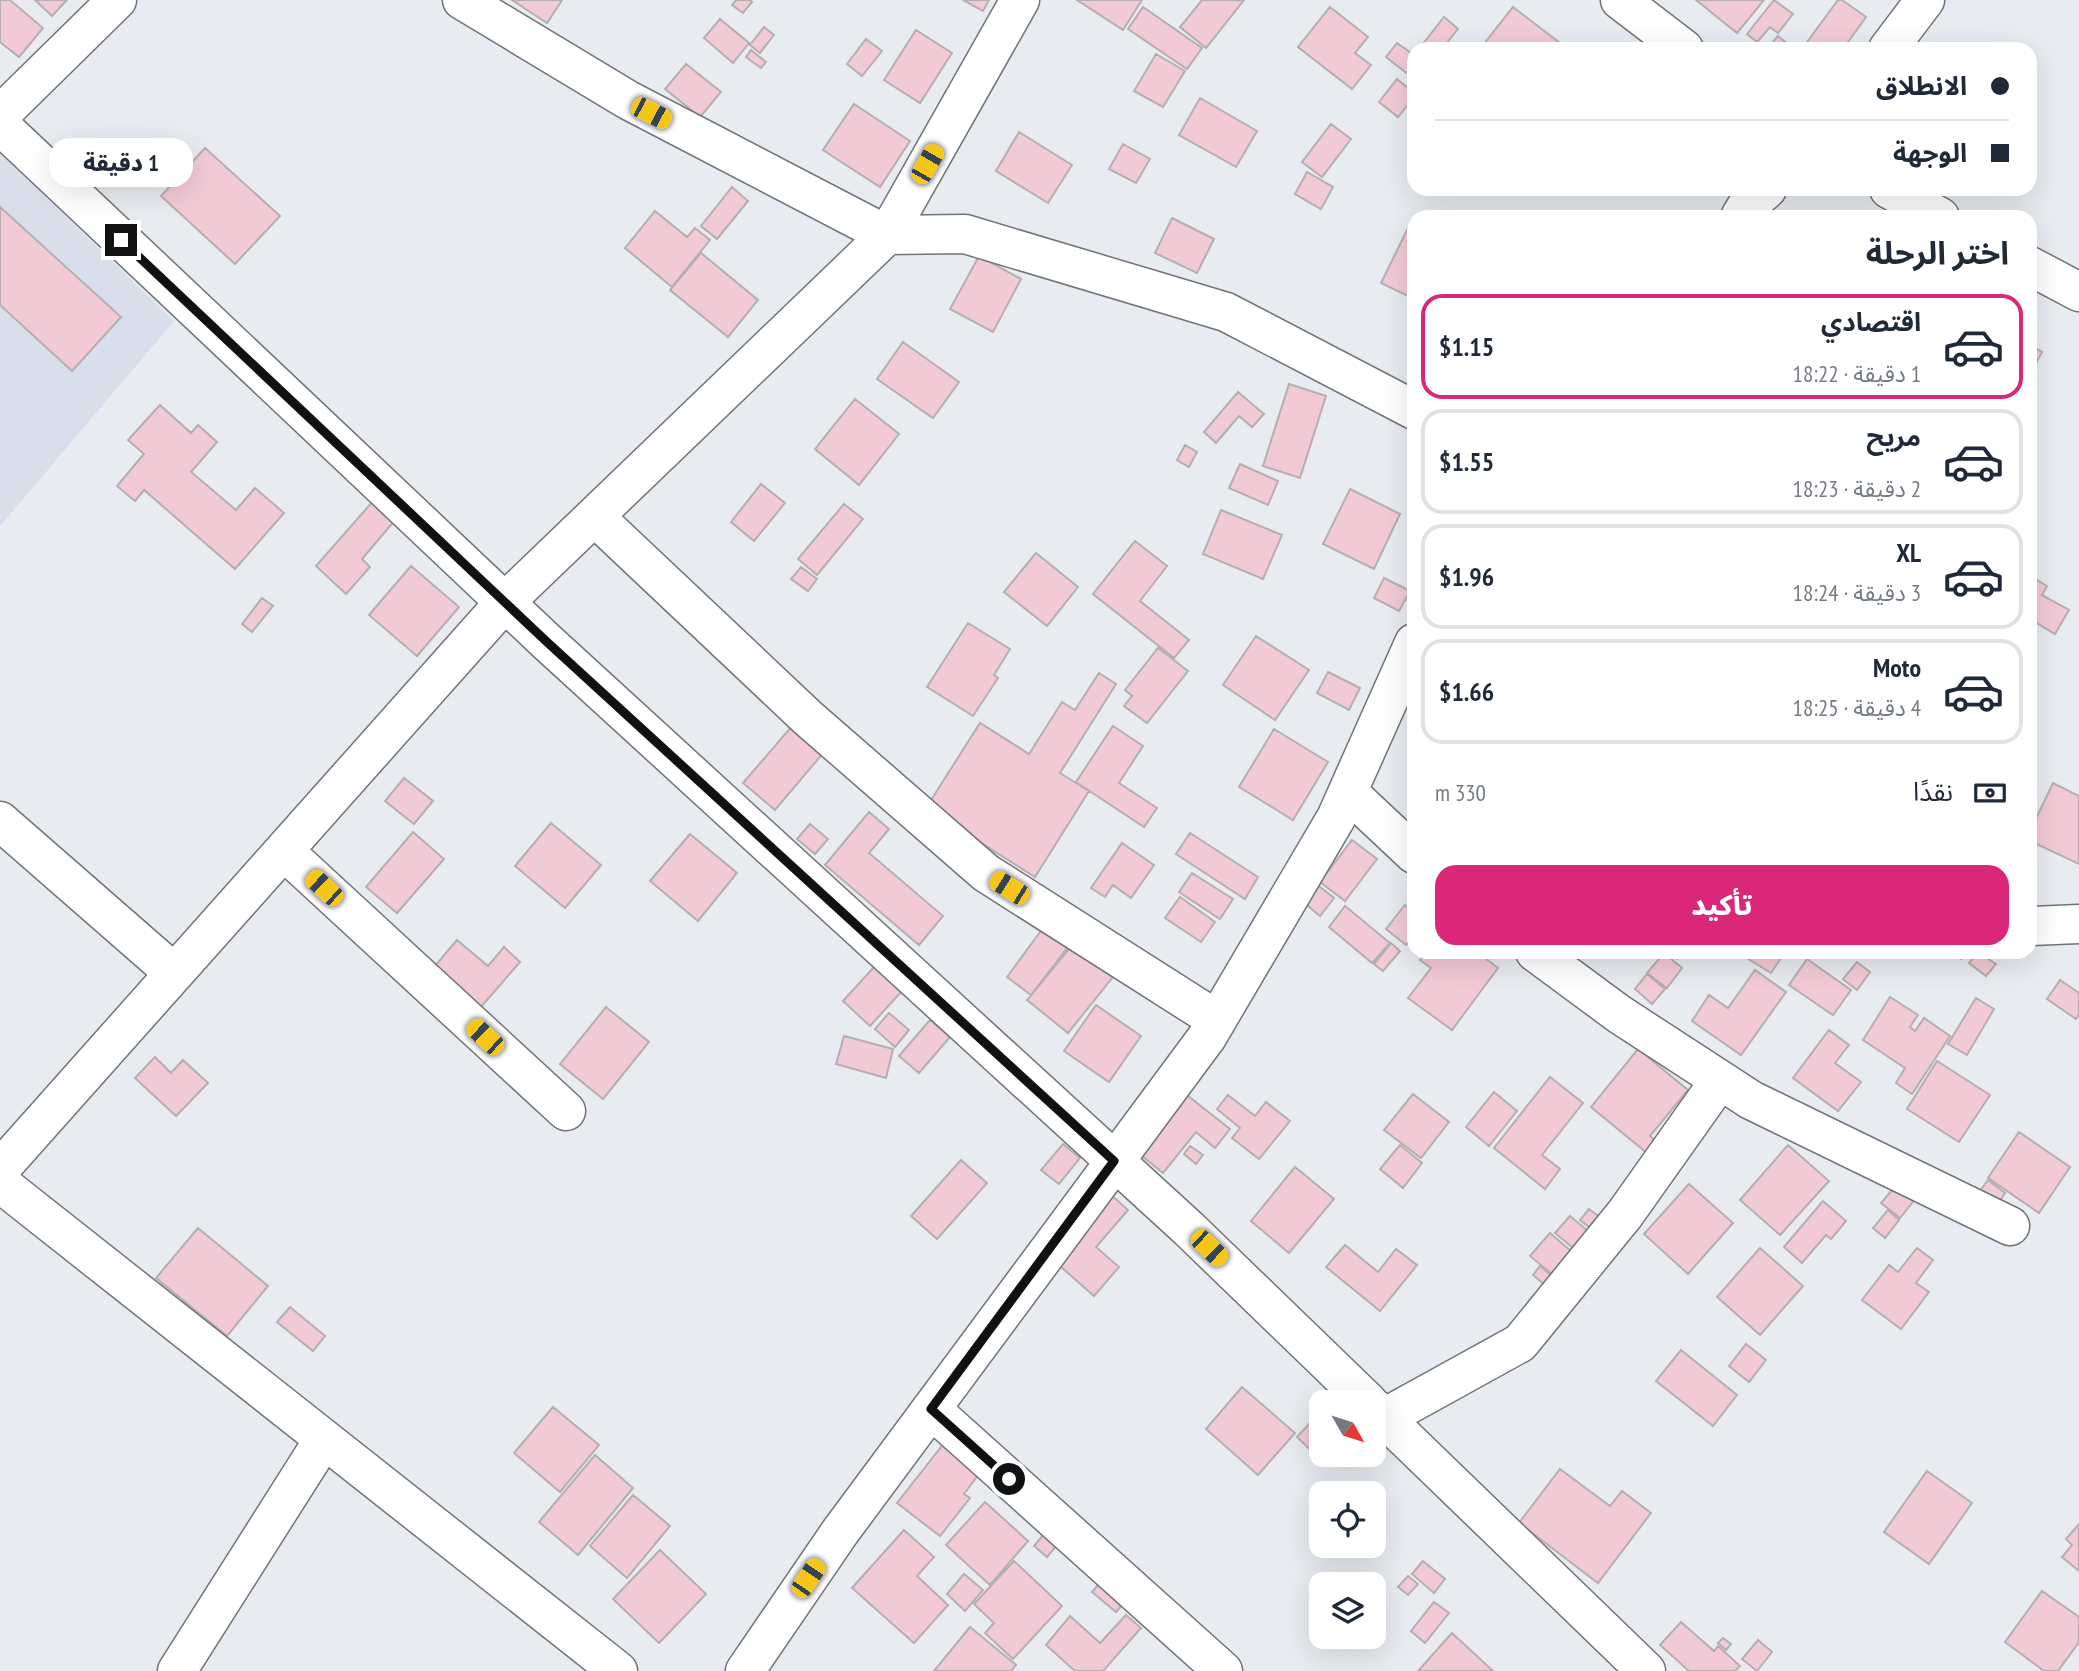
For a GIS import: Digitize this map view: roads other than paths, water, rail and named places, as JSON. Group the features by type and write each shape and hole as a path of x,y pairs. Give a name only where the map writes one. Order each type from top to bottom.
{"street":[{"path":"0,116 117,0"},
{"path":"462,0 628,100 887,234 965,234 1226,312 1407,406"},
{"path":"0,1169 505,603 887,234 1020,0"},
{"path":"1620,0 1675,42"},
{"path":"1893,42 1925,0"},
{"path":"0,125 505,603 1189,1229 1355,1390"},
{"path":"1744,210 1759,196"},
{"path":"1902,196 1927,210"},
{"path":"2037,270 2079,292"},
{"path":"595,517 808,718 986,873 1217,1020"},
{"path":"746,1671 840,1532 1207,1037 1336,818 1404,692"},
{"path":"1348,792 1407,847"},
{"path":"0,821 174,974"},
{"path":"284,851 566,1111"},
{"path":"2037,926 2079,924"},
{"path":"1544,959 1619,1014 1751,1100 2010,1226"},
{"path":"1386,1404 1520,1343 1625,1214 1720,1080"},
{"path":"0,1183 618,1671"},
{"path":"931,1409 1223,1671"},
{"path":"1386,1420 1646,1671"},
{"path":"177,1671 324,1439"}]}
